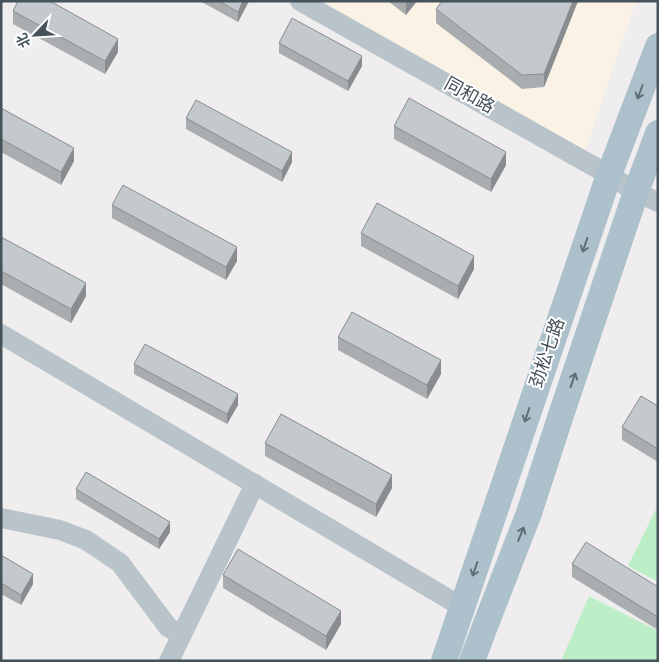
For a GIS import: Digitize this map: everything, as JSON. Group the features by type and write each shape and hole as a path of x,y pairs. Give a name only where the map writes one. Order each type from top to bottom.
{"main road":[{"name":"劲松七路","path":"444,661 609,175 658,46"},
{"name":"劲松七路","path":"472,661 530,514 560,418 647,197 658,133"}],"street":[{"name":"同和路","path":"300,1 647,197"},
{"path":"1,334 462,607"},
{"path":"169,661 255,484"},
{"path":"1,518 60,530 86,540 120,563 168,627 181,635"}],"shaded area":[{"path":"301,1 636,1 582,159"}],"green space":[{"path":"658,505 658,582 628,566"},
{"path":"589,596 658,631 658,661 561,661"}],"building":[{"path":"18,1 50,1 118,39 105,61 13,11"},
{"path":"219,1 243,1 238,12"},
{"path":"442,1 573,1 544,74 522,75 436,9"},
{"path":"292,18 362,56 348,81 279,43"},
{"path":"409,98 506,152 491,179 394,126"},
{"path":"196,100 292,152 282,171 186,118"},
{"path":"1,108 74,148 61,172 1,139"},
{"path":"123,185 237,247 226,267 112,205"},
{"path":"377,203 474,256 458,286 361,233"},
{"path":"3,238 86,283 71,309 1,271 1,241"},
{"path":"352,312 441,360 427,385 338,337"},
{"path":"145,344 238,394 227,414 134,364"},
{"path":"641,396 658,406 658,449 622,427"},
{"path":"281,414 392,475 376,504 265,443"},
{"path":"86,472 170,522 159,539 76,489"},
{"path":"586,542 658,587 658,617 572,564"},
{"path":"238,549 341,611 326,636 223,575"},
{"path":"1,555 33,574 21,595 1,583"}]}
